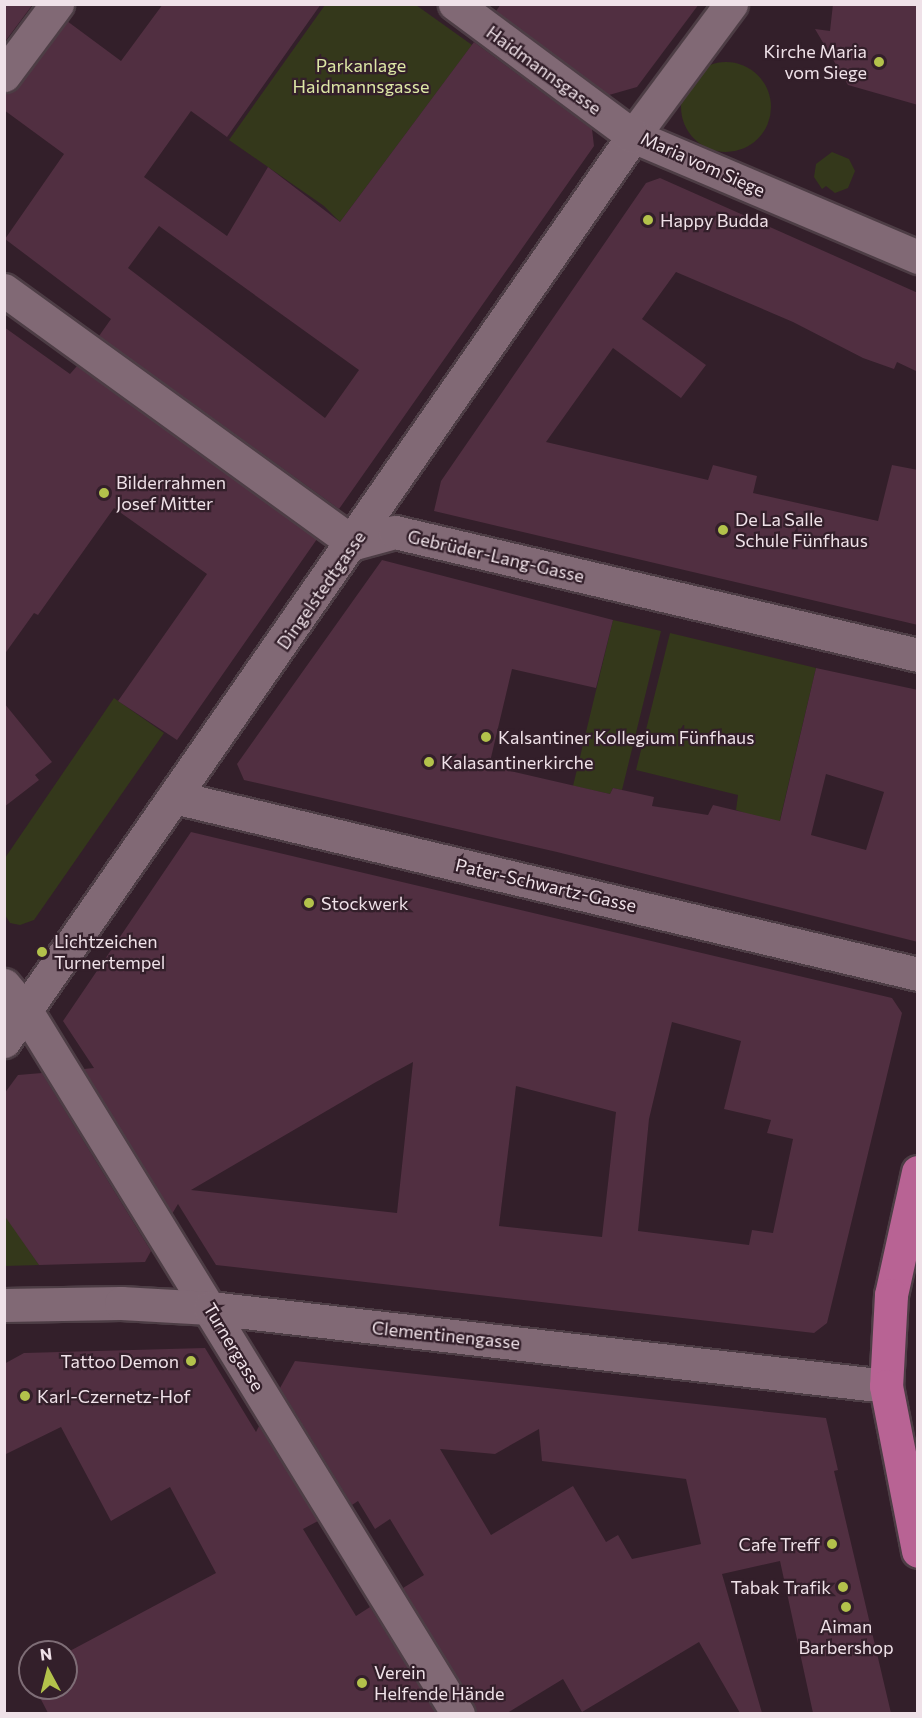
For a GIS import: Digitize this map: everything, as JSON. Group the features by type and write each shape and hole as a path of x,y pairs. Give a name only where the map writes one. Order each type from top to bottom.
{"main road":[{"path":"918,1172 891,1295 886,1386 918,1551"}],"street":[{"path":"4,75 57,4"},
{"name":"Haidmannsgasse","path":"455,4 633,136"},
{"name":"Maria vom Siege","path":"731,4 633,136 918,257"},
{"name":"Dingelstedtgasse","path":"4,1041 354,543 633,136"},
{"path":"4,290 354,543"},
{"name":"Gebrüder-Lang-Gasse","path":"354,543 395,532 918,655"},
{"name":"Pater-Schwartz-Gasse","path":"174,797 918,974"},
{"name":"Turnergasse","path":"4,985 26,1011 458,1713"},
{"name":"Clementinengasse","path":"4,1305 121,1303 210,1308 886,1386"}],"green space":[{"name":"Parkanlage Haidmannsgasse","path":"325,5 416,5 472,45 340,222 324,206 229,140"},
{"path":"726,62 743,65 758,75 768,90 771,107 768,124 758,139 743,149 726,152 709,149 694,139 684,124 681,107 684,90 694,75 709,65"},
{"path":"832,152 849,159 855,171 848,188 835,193 826,186 822,189 814,177 816,164"},
{"path":"613,620 661,631 622,790 613,788 610,794 573,786"},
{"path":"670,633 816,668 778,828 743,821 745,813 736,810 738,795 636,770"},
{"path":"114,698 164,733 34,920 20,925 10,923 5,915 5,858"},
{"path":"5,1215 39,1265 5,1266"}],"building":[{"path":"4,4 33,4 4,43"},
{"path":"163,4 321,4 227,137 191,111 144,177 227,236 268,167 340,222 474,42 592,129 594,146 339,509 99,336 111,319 5,239 64,154 4,110 4,93 19,86 67,21 121,61","holes":["159,226 359,370 325,418 128,268"]},
{"path":"501,4 699,4 637,87 609,95 496,11"},
{"name":"Kirche Maria vom Siege","path":"833,4 918,4 918,105 848,85 815,29 830,31"},
{"path":"660,178 918,293 918,372 897,362 894,369 863,358 793,322 676,272 642,319 706,365 681,398 613,348 546,442 708,480 713,465 757,476 753,493 878,521 892,465 918,470 918,625 434,511 441,481 646,183"},
{"path":"4,327 70,374 77,366 317,539 177,740 118,701 207,574 114,508 38,615 34,613 4,655"},
{"path":"382,560 613,620 596,688 512,669 489,766 610,794 613,788 654,797 652,806 708,815 713,805 780,821 816,668 918,690 918,942 557,852 244,780 237,764","holes":["826,774 884,792 866,850 811,835"]},
{"path":"4,703 52,762 35,775 39,780 4,807"},
{"path":"191,832 892,998 902,1013 827,1323 814,1333 216,1265 178,1204 172,1214 84,1069 94,1068 63,1021","holes":["672,1022 741,1041 724,1109 771,1120 767,1133 793,1139 773,1233 752,1230 749,1245 638,1231 649,1119","413,1062 397,1213 191,1190","516,1086 616,1112 602,1237 499,1226"]},
{"path":"42,1073 151,1251 145,1262 39,1265 4,1215 4,1094 18,1075"},
{"path":"205,1348 256,1432 259,1426 318,1521 303,1529 356,1616 370,1607 436,1713 48,1713 41,1700 78,1700 78,1647 216,1573 170,1487 111,1521 61,1427 4,1455 4,1364 24,1353"},
{"path":"295,1361 826,1418 838,1470 834,1471 891,1713 813,1713 780,1561 722,1574 762,1713 740,1713 699,1642 582,1712 563,1679 507,1713 477,1713 403,1588 424,1575 390,1519 375,1529 358,1501 352,1505 280,1388","holes":["539,1429 542,1461 686,1479 701,1544 632,1559 618,1535 606,1542 573,1486 491,1535 440,1449 495,1454"]}],"place":[{"name":"Kirche Maria vom Siege","path":"879,62"},
{"name":"Happy Budda","path":"648,220"},
{"name":"Bilderrahmen Josef Mitter","path":"104,493"},
{"name":"De La Salle Schule Fünfhaus","path":"723,530"},
{"name":"Kalsantiner Kollegium Fünfhaus","path":"486,737"},
{"name":"Kalasantinerkirche","path":"429,762"},
{"name":"Stockwerk","path":"309,903"},
{"name":"Lichtzeichen Turnertempel","path":"42,952"},
{"name":"Tattoo Demon","path":"191,1361"},
{"name":"Karl-Czernetz-Hof","path":"25,1396"},
{"name":"Cafe Treff","path":"832,1544"},
{"name":"Tabak Trafik","path":"843,1587"},
{"name":"Aiman Barbershop","path":"846,1607"},
{"name":"Verein Helfende Hände","path":"362,1683"}]}
